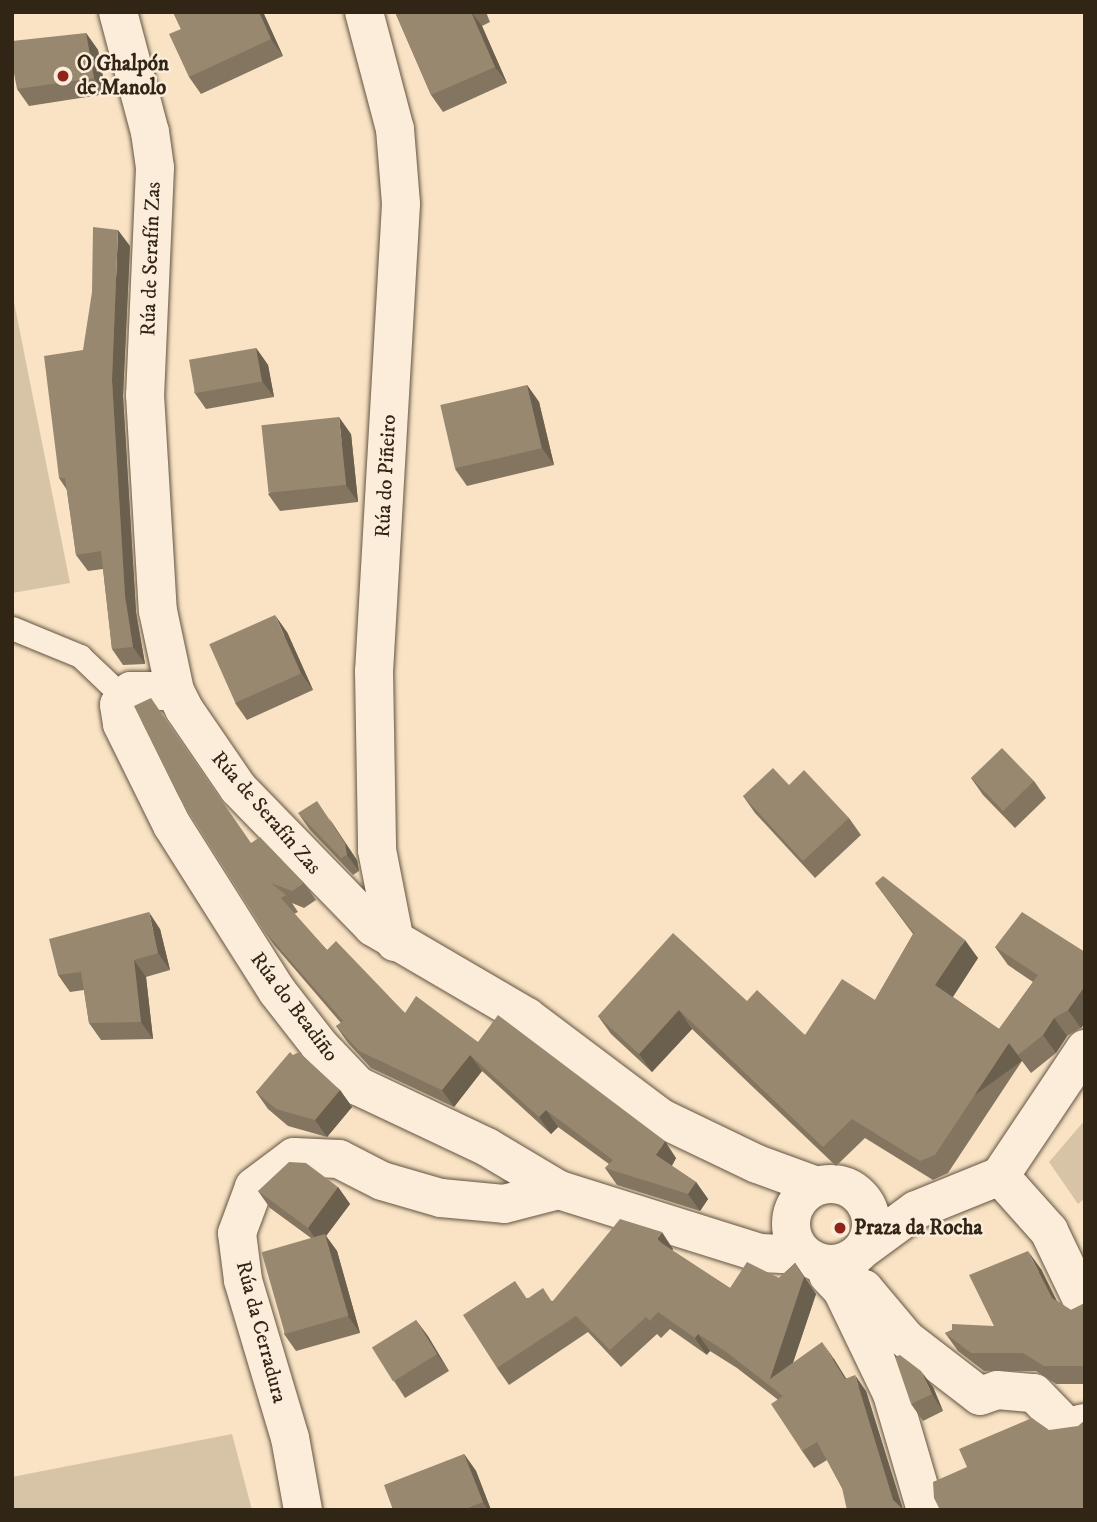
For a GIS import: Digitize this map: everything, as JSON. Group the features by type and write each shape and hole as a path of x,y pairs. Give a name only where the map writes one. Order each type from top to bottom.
{"street":[{"name":"Rúa de Serafín Zas","path":"118,12 150,132 155,168 145,395 158,611 175,691 209,749 273,827 373,927 527,1017 662,1118 757,1164 800,1239"},
{"name":"Rúa do Piñeiro","path":"364,12 395,129 401,204 374,671 377,850 395,942"},
{"path":"123,696 131,691 175,691"},
{"name":"Rúa do Beadiño","path":"123,696 122,724 172,825 277,991 319,1045 358,1086 487,1147 559,1190 760,1253 800,1239"},
{"path":"853,1265 916,1210 1000,1176 1085,1048"},
{"name":"Rúa da Cerradura","path":"303,1510 290,1438 243,1280 237,1233 254,1187 295,1157 339,1159 382,1181 441,1198 504,1204 559,1190"},
{"path":"757,1164 817,1186 838,1184 858,1193 916,1210"},
{"path":"1000,1176 1049,1231 1085,1306"},
{"path":"817,1186 797,1202 800,1239 853,1265 864,1289 906,1339 981,1396 997,1390 1034,1393 1067,1427 1085,1423"},
{"path":"858,1193 870,1214 869,1238 853,1265 926,1510"}],"lane":[{"path":"12,628 80,656 123,696"}],"shaded area":[{"path":"12,292 70,583 12,593"},
{"path":"1085,1120 1085,1198 1078,1204 1049,1162"},
{"path":"232,1434 252,1510 12,1510 12,1477"}],"building":[{"path":"173,12 259,12 271,39 189,77 169,34 181,29"},
{"path":"395,12 471,12 495,67 431,95"},
{"path":"86,33 94,78 17,89 12,63 12,41"},
{"path":"93,227 118,230 112,380 125,596 133,647 112,649 101,551 76,555 65,478 59,478 44,356 83,350 92,292"},
{"path":"256,348 262,381 195,393 189,360"},
{"path":"527,385 542,448 455,468 440,405"},
{"path":"339,417 346,485 269,493 261,425"},
{"path":"275,615 301,673 235,703 209,644"},
{"path":"151,698 251,843 260,837 304,883 292,891 271,883 286,895 281,898 327,950 336,941 405,1013 416,996 478,1042 498,1015 665,1141 656,1155 696,1182 688,1194 605,1168 613,1160 546,1110 539,1117 470,1055 442,1090 359,1051 336,1026 343,1021 262,928 179,797 134,706"},
{"path":"1002,748 1034,781 1003,811 971,778"},
{"path":"773,768 789,785 804,770 849,818 803,861 743,796"},
{"path":"317,801 345,843 347,855 341,858 298,813"},
{"path":"883,876 965,940 935,985 999,1029 1038,975 995,947 1022,912 1085,952 1085,986 1068,1010 1054,1018 1043,1035 1018,1055 1009,1043 935,1155 920,1161 852,1119 823,1147 679,1010 639,1054 598,1016 673,933 747,1001 757,990 805,1035 842,979 875,1000 914,933 875,883"},
{"path":"149,912 158,953 134,960 141,1022 89,1023 81,972 58,975 49,939"},
{"path":"290,1052 293,1055 299,1052 340,1090 315,1120 276,1109 256,1092"},
{"path":"289,1162 306,1163 338,1187 308,1228 258,1191"},
{"path":"620,1219 662,1232 657,1239 663,1244 730,1288 747,1262 779,1278 795,1263 804,1277 770,1379 822,1342 845,1379 855,1375 893,1500 904,1510 847,1510 842,1488 817,1442 802,1451 771,1404 783,1396 725,1351 698,1334 695,1338 658,1312 650,1321 646,1317 610,1350 576,1316 497,1368 463,1315 515,1281 527,1299 543,1288 552,1302"},
{"path":"325,1234 348,1316 285,1334 262,1252"},
{"path":"1028,1251 1052,1298 1071,1310 1085,1303 1085,1366 1044,1366 1023,1353 971,1353 945,1333 952,1330 952,1324 994,1326 969,1275"},
{"path":"416,1320 437,1354 393,1381 372,1348"},
{"path":"900,1355 921,1371 932,1394 911,1404 895,1357"},
{"path":"1032,1418 1049,1430 1078,1426 1085,1420 1085,1510 940,1510 934,1498 933,1482 967,1467 959,1449"},
{"path":"464,1454 483,1502 463,1510 393,1510 384,1485"}],"place":[{"name":"O Ghalpón de Manolo","path":"63,76"},
{"name":"Praza da Rocha","path":"840,1228"}]}
